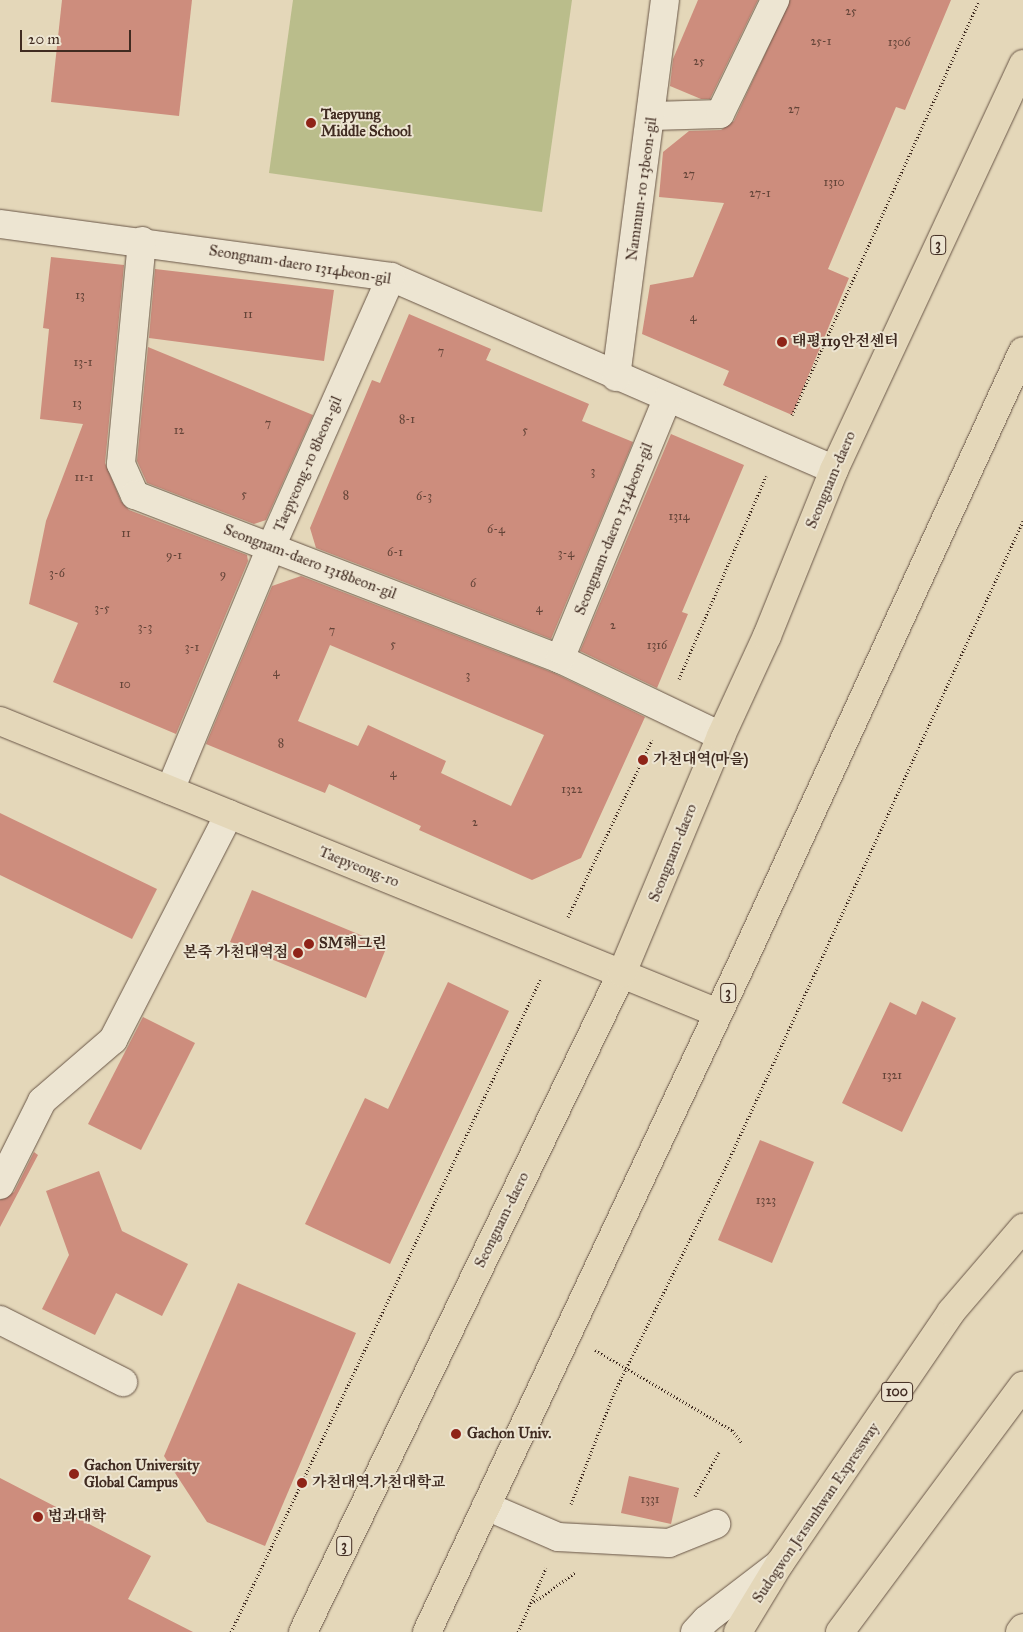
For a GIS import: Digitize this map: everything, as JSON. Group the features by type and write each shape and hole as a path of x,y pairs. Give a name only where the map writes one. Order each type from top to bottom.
{"main road":[{"name":"Seongnam-daero","path":"302,1632 622,973 721,736 767,636 834,470 1023,64"},
{"name":"3","path":"427,1632 718,1012 1023,351"},
{"name":"Taepyeong-ro","path":"0,721 718,1012"},
{"name":"Sudogwon Je1sunhwan Expressway","path":"738,1632 780,1563 951,1312 1023,1228"},
{"path":"843,1629 1023,1386"},
{"path":"1020,1632 1023,1628"}],"street":[{"name":"Nammun-ro 13beon-gil","path":"616,377 652,116 665,0"},
{"path":"652,116 720,114 776,0"},
{"name":"Seongnam-daero 1314beon-gil","path":"0,224 142,241 391,277 616,377 834,470"},
{"name":"Seongnam-daero 1318beon-gil","path":"142,241 121,464 135,495 560,659 721,736"},
{"name":"Taepyeong-ro 8beon-gil","path":"170,790 271,547 391,277"},
{"name":"Seongnam-daero 1314beon-gil","path":"560,659 667,399"},
{"path":"0,1185 42,1101 113,1040 229,814"},
{"path":"0,1320 123,1382"},
{"path":"486,1506 558,1537 669,1543 716,1524"},
{"path":"695,1632 706,1620 780,1563"}],"path":[{"path":"231,1632 531,1004 554,946 666,710 778,446 979,0"},
{"path":"518,1632 626,1368 726,1164 1023,521"},
{"path":"567,1333 732,1430 742,1443"},
{"path":"700,1487 719,1452"}],"green space":[{"path":"293,0 572,0 542,212 269,173"}],"building":[{"path":"62,0 192,0 179,116 51,102"},
{"path":"698,0 758,0 710,99 701,99 670,86 673,59"},
{"path":"790,0 951,0 905,110 896,107 828,269 849,278 792,415 723,385 729,371 642,334 650,285 693,277 724,203 659,197 663,152 689,131 721,130 734,121"},
{"path":"51,257 124,265 105,463 121,501 129,510 247,555 248,561 176,734 53,682 78,623 29,604 46,521 83,424 40,419 49,329 43,328"},
{"path":"155,269 334,290 324,361 149,338"},
{"path":"409,314 491,349 486,360 589,404 582,421 633,442 551,639 316,548 310,528 372,380 380,383"},
{"path":"148,347 313,415 266,520 254,524 147,483 137,461"},
{"path":"671,434 744,465 682,612 688,614 657,688 580,651"},
{"path":"301,576 554,673 645,717 581,858 532,880 419,830 421,826 329,784 325,793 206,744 272,586","holes":["330,645 544,735 511,806 441,773 446,761 368,725 358,746 298,721"]},
{"path":"0,813 157,889 132,939 0,875"},
{"name":"SM해그린","path":"252,890 387,946 366,998 230,942"},
{"path":"448,982 509,1011 390,1264 305,1224 365,1098 388,1109"},
{"path":"922,1001 956,1018 902,1132 842,1103 890,1002 916,1015"},
{"path":"143,1017 195,1043 141,1150 88,1124"},
{"path":"760,1140 814,1162 772,1263 718,1240"},
{"path":"34,1152 38,1155 0,1227 0,1200 14,1192"},
{"path":"99,1171 122,1231 188,1264 162,1316 116,1293 95,1335 42,1309 69,1255 46,1191"},
{"path":"238,1283 356,1333 265,1546 207,1522 164,1456"},
{"path":"629,1476 679,1488 671,1524 621,1513"},
{"name":"법과대학","path":"0,1478 151,1556 128,1599 193,1632 0,1632"}],"place":[{"name":"Taepyung Middle School","path":"311,123"},
{"name":"태평119안전센터","path":"782,342"},
{"name":"가천대역(마을)","path":"643,760"},
{"name":"SM해그린","path":"309,944"},
{"name":"본죽 가천대역점","path":"298,953"},
{"name":"Gachon Univ.","path":"456,1434"},
{"name":"Gachon University Global Campus","path":"74,1474"},
{"name":"가천대역.가천대학교","path":"302,1483"},
{"name":"법과대학","path":"38,1517"}]}
